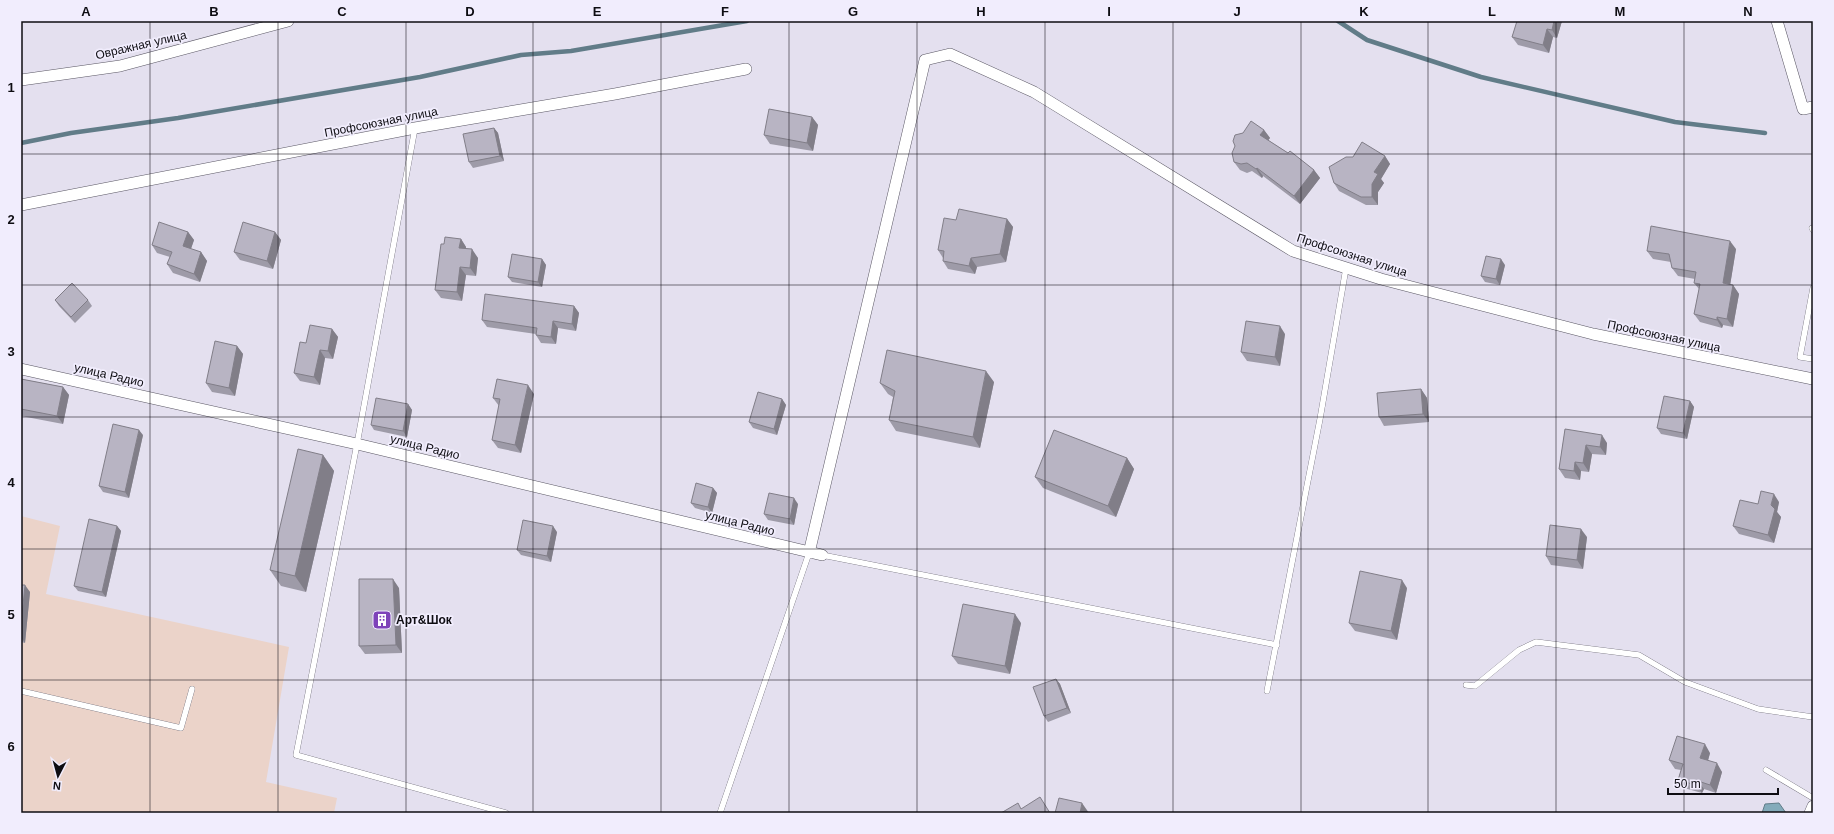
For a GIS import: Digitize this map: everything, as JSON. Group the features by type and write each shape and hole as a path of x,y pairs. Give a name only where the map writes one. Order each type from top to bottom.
{"street":[{"name":"Овражная улица","path":"21,80 120,66 288,21"},
{"path":"1777,21 1808,108"},
{"name":"Профсоюзная улица","path":"809,553 925,60 950,54 1034,92 1293,251 1381,279 1593,334 1752,368 1813,379"},
{"name":"Профсоюзная улица","path":"21,205 415,128 615,94 746,69"},
{"name":"улица Радио","path":"21,369 357,444 822,555"},
{"path":"1810,813 1813,806"}],"lane":[{"path":"415,128 357,444 296,755 506,813"},
{"path":"1267,691 1320,419 1346,268"},
{"path":"1813,288 1800,357 1813,359"},
{"path":"720,813 809,553"},
{"path":"822,555 1276,644"},
{"path":"1466,685 1475,686 1519,650 1536,642 1639,655 1685,682 1758,709 1813,717"},
{"path":"21,691 181,728 192,689"},
{"path":"1766,770 1813,798"}],"shaded area":[{"path":"21,516 60,526 46,594 289,647 266,782 337,798 334,813 21,813"}],"water":[{"path":"1779,803 1786,813 1762,813 1765,804"}],"building":[{"path":"1517,21 1554,21 1552,30 1547,29 1543,45 1512,37"},
{"path":"769,109 812,117 807,143 764,135"},
{"path":"1251,121 1264,130 1260,135 1288,153 1290,151 1314,170 1294,196 1257,168 1256,169 1247,163 1241,164 1234,162 1232,153 1235,146 1233,141 1235,135 1243,133"},
{"path":"494,128 500,156 469,162 463,134"},
{"path":"1362,142 1385,156 1374,172 1378,174 1372,184 1372,197 1361,197 1334,183 1329,167 1346,157 1353,157"},
{"path":"959,209 1007,219 1000,254 971,258 969,266 943,261 944,251 938,250 944,218 956,220"},
{"path":"159,222 188,232 183,246 201,252 194,274 167,264 172,252 152,245"},
{"path":"243,222 275,232 267,261 234,252"},
{"path":"1651,226 1730,241 1723,283 1733,285 1727,319 1717,317 1717,320 1694,314 1700,284 1694,283 1696,272 1672,268 1669,254 1647,251"},
{"path":"445,237 461,239 459,248 472,249 470,268 460,267 457,292 435,290 441,244 444,244"},
{"path":"512,254 542,259 538,282 508,277"},
{"path":"1486,256 1501,259 1496,279 1481,276"},
{"path":"72,283 88,300 71,317 55,300"},
{"path":"485,294 574,306 572,324 553,321 551,337 536,335 537,328 482,320"},
{"path":"1246,321 1280,326 1275,357 1241,352"},
{"path":"310,325 332,329 328,351 320,350 314,377 294,373 300,342 306,343"},
{"path":"215,341 237,346 229,388 206,383"},
{"path":"887,350 986,371 973,437 889,420 895,391 880,383"},
{"path":"21,379 63,387 57,416 21,409"},
{"path":"497,379 528,385 515,445 492,440 500,399 493,398"},
{"path":"1421,389 1423,414 1379,417 1377,393"},
{"path":"758,392 782,399 774,429 749,422"},
{"path":"1664,396 1690,401 1683,433 1657,428"},
{"path":"376,398 408,404 403,431 371,425"},
{"path":"113,424 139,430 125,492 99,486"},
{"path":"1565,429 1602,435 1600,447 1586,445 1583,463 1575,462 1574,471 1559,469"},
{"path":"1054,430 1127,458 1108,506 1035,477"},
{"path":"298,449 323,455 295,576 270,570"},
{"path":"696,483 713,488 708,507 691,503"},
{"path":"1761,491 1774,494 1771,505 1775,509 1768,535 1733,526 1740,500 1758,504"},
{"path":"769,493 794,498 790,519 764,514"},
{"path":"89,519 117,526 102,592 74,586"},
{"path":"523,520 553,526 547,556 517,550"},
{"path":"1550,525 1581,529 1577,560 1546,556"},
{"path":"1360,571 1402,580 1391,631 1349,623"},
{"name":"Арт&Шок","path":"359,579 393,579 396,645 359,646"},
{"path":"21,585 25,585 21,626"},
{"path":"963,604 1015,614 1005,666 952,656"},
{"path":"1056,679 1067,708 1044,716 1033,687"},
{"path":"1677,736 1705,744 1700,758 1717,763 1710,785 1698,781 1696,785 1678,780 1683,764 1669,760"},
{"path":"1040,797 1050,813 1001,813 1018,803 1021,809"},
{"path":"1059,798 1082,803 1080,813 1055,813"}],"waterway":[{"path":"21,143 71,133 178,118 420,77 521,55 571,51 747,21"},
{"path":"1338,21 1367,40 1481,77 1675,122 1765,133"}],"place":[{"name":"Арт&Шок","path":"382,620"}]}
